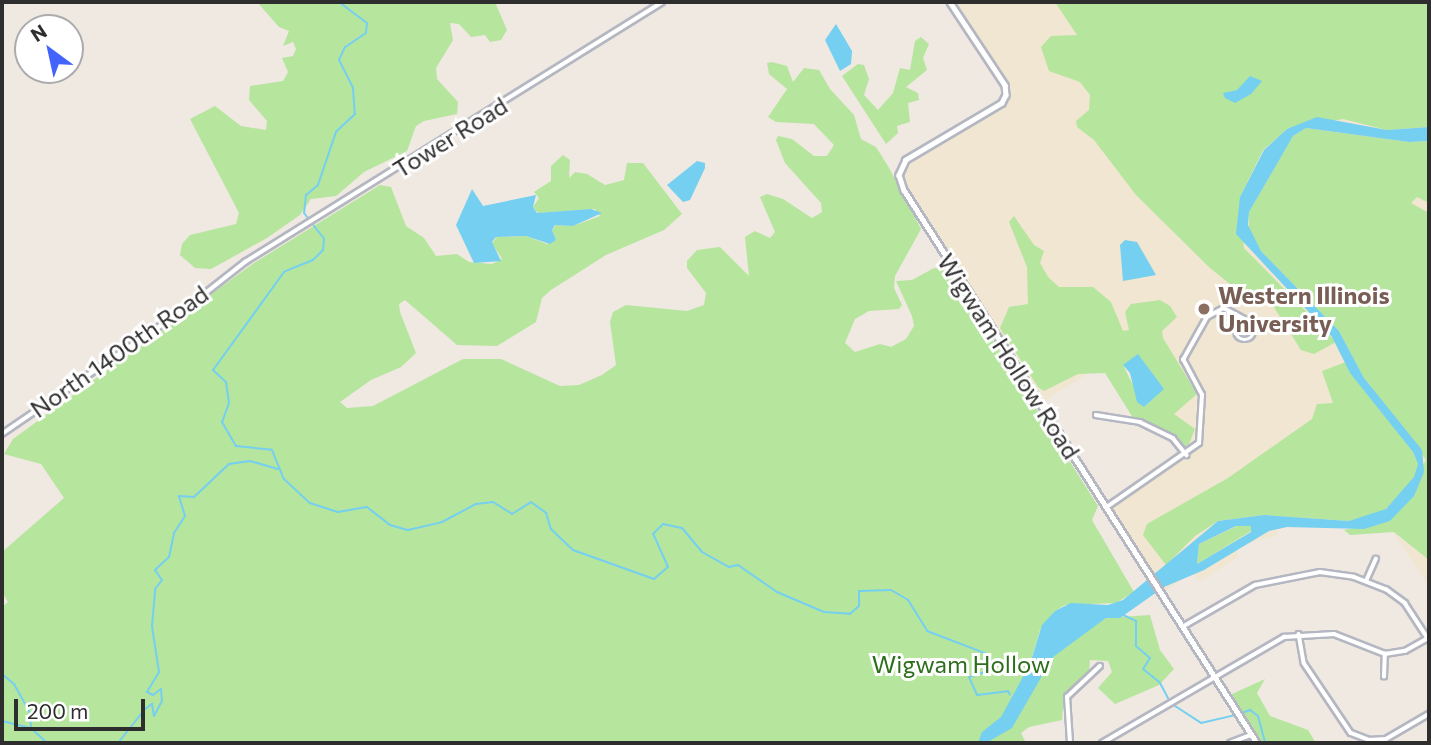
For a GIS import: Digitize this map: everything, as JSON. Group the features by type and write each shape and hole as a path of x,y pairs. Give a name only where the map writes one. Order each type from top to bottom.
{"street":[{"name":"Tower Road","path":"236,268 662,2"},
{"name":"Wigwam Hollow Road","path":"950,2 1005,85 1006,94 1002,103 906,160 900,170 901,183 1257,743"},
{"name":"North 1400th Road","path":"2,433 184,310 236,268"},
{"path":"1107,507 1187,455 1202,438 1202,398 1183,360 1207,317 1224,308 1245,319 1254,329 1242,342 1237,334 1245,319"},
{"path":"1096,415 1140,422 1173,438 1187,455"},
{"path":"1366,581 1376,559"},
{"path":"1102,743 1277,640 1299,634 1334,634 1385,654 1405,651 1429,639 1401,599 1366,581 1320,572 1272,579 1184,626"},
{"path":"1299,634 1304,663 1351,733 1369,740 1386,739 1429,714"},
{"path":"1384,677 1385,654"},
{"path":"1070,743 1068,697 1100,666"},
{"path":"1230,743 1252,735"}],"shaded area":[{"name":"Western Illinois University","path":"950,2 1429,2 1429,587 1382,516 1276,521 1278,535 1235,547 1238,557 1199,582 1193,573 1162,593 1107,507 1190,453 1180,437 1150,422 1196,393 1155,331 1040,404 907,198 900,170 903,163 1002,103 1007,91"}],"green space":[{"path":"257,2 495,2 507,30 501,40 490,42 485,35 471,37 459,24 450,23 453,40 436,68 437,79 458,102 457,114 424,121 416,126 407,151 364,172 336,196 311,199 300,215 267,238 211,269 195,268 180,255 182,244 190,235 236,224 239,213 190,119 215,106 241,126 266,130 267,121 249,100 250,86 283,81 288,72 282,58 293,56 296,49 293,42 283,46 289,31 279,27"},
{"path":"1055,2 1429,2 1429,127 1387,130 1343,119 1287,129 1263,150 1240,197 1244,248 1336,342 1314,354 1301,350 1265,293 1236,289 1210,268 1136,195 1094,140 1077,127 1076,121 1089,110 1090,95 1080,82 1049,71 1041,47 1051,36 1077,35"},
{"path":"921,37 929,44 923,58 927,70 906,87 918,93 919,100 908,103 910,122 897,126 898,133 886,144 842,76 858,64 864,65 869,79 864,95 878,110 893,93 900,68 910,70 915,41"},
{"name":"Wigwam Hollow","path":"767,63 787,66 793,82 804,68 819,70 830,89 854,115 861,139 876,147 921,229 895,276 894,288 902,305 899,309 869,311 855,319 845,343 855,352 880,344 891,347 906,339 914,326 896,281 912,280 934,268 948,270 1098,506 1092,520 1134,592 1116,603 1065,605 1055,611 1040,630 1029,667 1069,632 1074,639 1106,618 1150,615 1160,650 1174,669 1159,685 1115,704 1098,688 1112,672 1108,661 1090,660 1089,673 1064,694 1062,720 1029,727 1021,733 1026,743 2,743 2,607 8,602 2,592 2,552 64,498 41,464 4,454 13,439 254,263 380,185 391,187 406,226 424,238 436,256 457,254 469,262 492,264 502,259 492,243 497,237 526,236 547,244 556,240 552,230 556,225 573,226 600,216 595,209 538,213 533,207 539,198 534,192 551,181 551,166 563,155 570,160 569,178 575,172 587,174 605,185 624,180 627,163 643,163 682,214 664,230 606,255 551,290 542,298 536,322 497,346 457,345 405,300 399,304 400,312 416,353 401,367 371,380 340,402 347,408 373,406 463,359 501,359 560,386 579,385 602,375 616,365 610,322 613,312 626,305 687,311 704,305 706,293 687,268 687,261 697,250 720,247 749,276 745,237 755,231 770,238 775,232 760,197 767,194 783,199 812,218 822,212 821,203 785,163 776,140 778,136 792,139 814,156 827,156 834,145 814,124 776,122 768,117 787,89 769,74"},
{"path":"1306,128 1409,142 1429,141 1429,203 1417,197 1411,203 1429,213 1429,560 1394,532 1350,535 1344,530 1390,521 1426,460 1364,378 1339,331 1261,251 1249,232 1249,212 1293,136"},
{"path":"1014,216 1034,245 1044,251 1040,263 1048,277 1059,287 1093,287 1111,302 1123,331 1129,330 1125,312 1131,304 1160,300 1170,306 1177,317 1162,331 1163,338 1197,394 1174,414 1195,429 1189,444 1182,448 1135,421 1105,373 1078,374 1044,391 1038,387 1000,328 1009,307 1028,304 1027,267 1009,222","holes":["1138,355 1163,389 1144,407 1124,367"]},
{"path":"1346,362 1413,452 1418,464 1415,477 1395,501 1382,512 1349,521 1264,515 1218,521 1195,536 1166,565 1143,535 1147,524 1228,478 1312,419 1317,404 1333,403 1322,371"},
{"path":"1239,525 1251,526 1251,531 1197,564 1199,544"},
{"path":"1265,679 1257,693 1270,716 1308,730 1316,743 1260,743 1232,694"}],"water":[{"path":"836,24 852,51 851,64 840,71 825,40"},
{"path":"1250,76 1262,81 1251,94 1235,103 1225,98 1223,93 1237,90"},
{"path":"1317,117 1387,130 1429,127 1429,141 1409,142 1306,128 1293,136 1249,212 1248,225 1261,251 1339,331 1364,378 1422,450 1424,472 1414,496 1390,521 1364,529 1287,527 1269,531 1204,570 1164,587 1120,618 1106,618 1053,657 1012,728 986,743 978,743 982,732 1001,717 1030,664 1042,625 1055,611 1071,603 1108,605 1123,600 1218,521 1264,515 1349,521 1386,509 1414,477 1418,464 1413,452 1350,373 1332,337 1236,234 1240,197 1264,150 1287,129","holes":["1236,526 1251,526 1251,532 1197,564 1199,544"]},
{"path":"697,161 705,163 705,168 690,200 683,202 667,185"},
{"path":"472,189 483,206 536,195 533,207 537,213 591,209 602,213 573,226 555,225 552,230 556,240 550,244 526,236 496,237 492,242 501,261 474,263 456,225"},
{"path":"1125,240 1137,242 1156,275 1123,281 1120,245"},
{"path":"1138,354 1164,389 1144,407 1137,402 1130,373 1123,365"}],"waterway":[{"path":"339,2 367,23 366,33 345,47 339,60 353,88 355,114 336,132 318,185 306,195 304,213 324,239 323,250 313,260 284,272 213,370 226,382 229,403 222,422 236,446 272,450 284,479 310,503 338,512 367,507 390,525 408,530 442,522 476,504 493,502 512,514 531,502 546,513 551,529 573,550 654,579 668,567 653,534 663,524 682,528 702,552 729,567 738,565 777,592 824,612 850,614 859,606 859,591 891,590 908,600 927,631 990,655 991,670 969,677 977,695 1008,691 1010,695"},
{"path":"118,743 145,709 152,704 154,716 162,701 161,689 153,695 147,692 159,672 152,626 155,589 162,580 155,570 169,557 174,533 185,516 179,496 194,497 229,464 250,461 278,469"},
{"path":"1121,614 1136,621 1136,646 1150,658 1143,669 1160,683 1168,698"},
{"path":"2,674 14,684 30,713 31,728"},
{"path":"1172,704 1201,723 1235,715"},
{"path":"1242,713 1250,710 1258,716 1265,743"},
{"path":"2,721 31,728 47,743"}],"place":[{"name":"Western Illinois University","path":"1204,309"}]}
